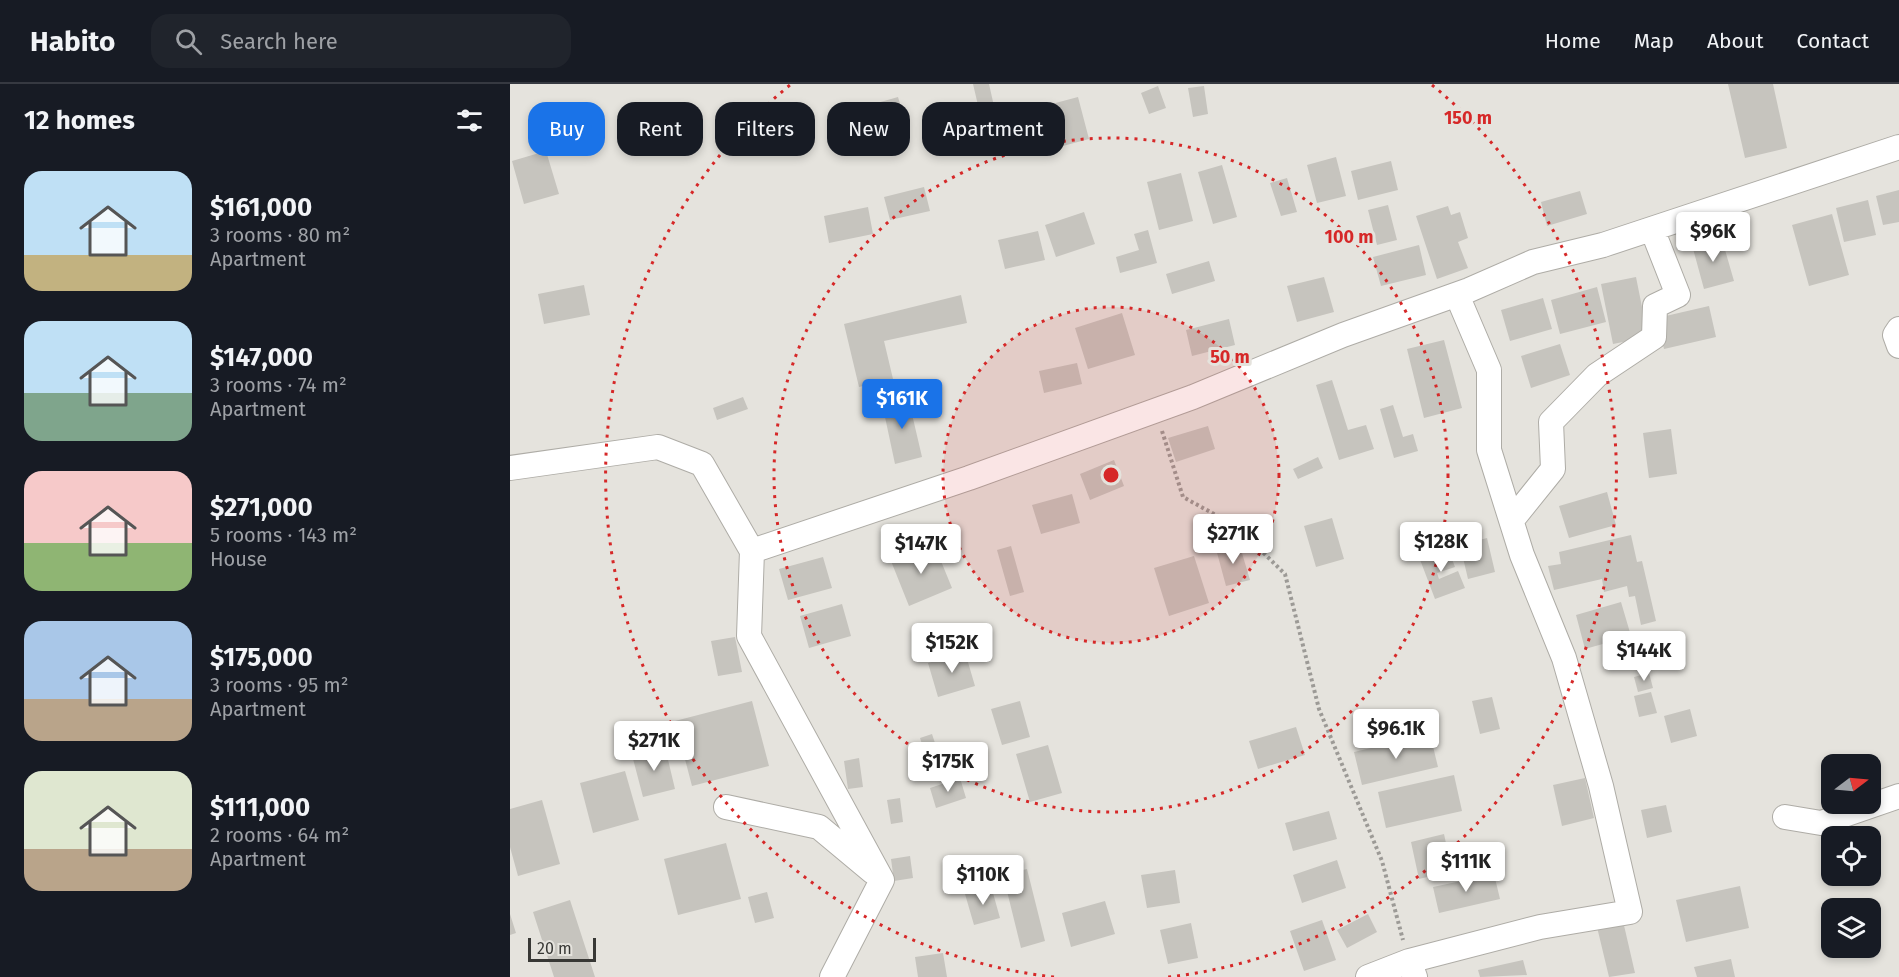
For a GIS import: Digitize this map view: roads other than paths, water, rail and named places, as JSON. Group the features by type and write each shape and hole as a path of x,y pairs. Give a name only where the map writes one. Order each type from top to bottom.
{"street":[{"path":"752,551 969,478 1155,411 1343,335 1457,295 1533,262 1603,245 1899,147"},
{"path":"1512,520 1553,469 1551,422 1597,375 1654,337 1654,306 1678,295 1652,229"},
{"path":"1368,977 1412,969 1540,927 1630,912 1601,786 1564,658 1522,555 1489,450 1490,370 1457,295"},
{"path":"1899,329 1895,335 1899,346"},
{"path":"510,468 658,447 702,464 752,551 749,636 882,880"},
{"path":"1785,817 1821,823 1899,796"},
{"path":"726,807 819,827 882,880"},
{"path":"832,977 846,954 882,880"},
{"path":"846,954 858,977"}]}
